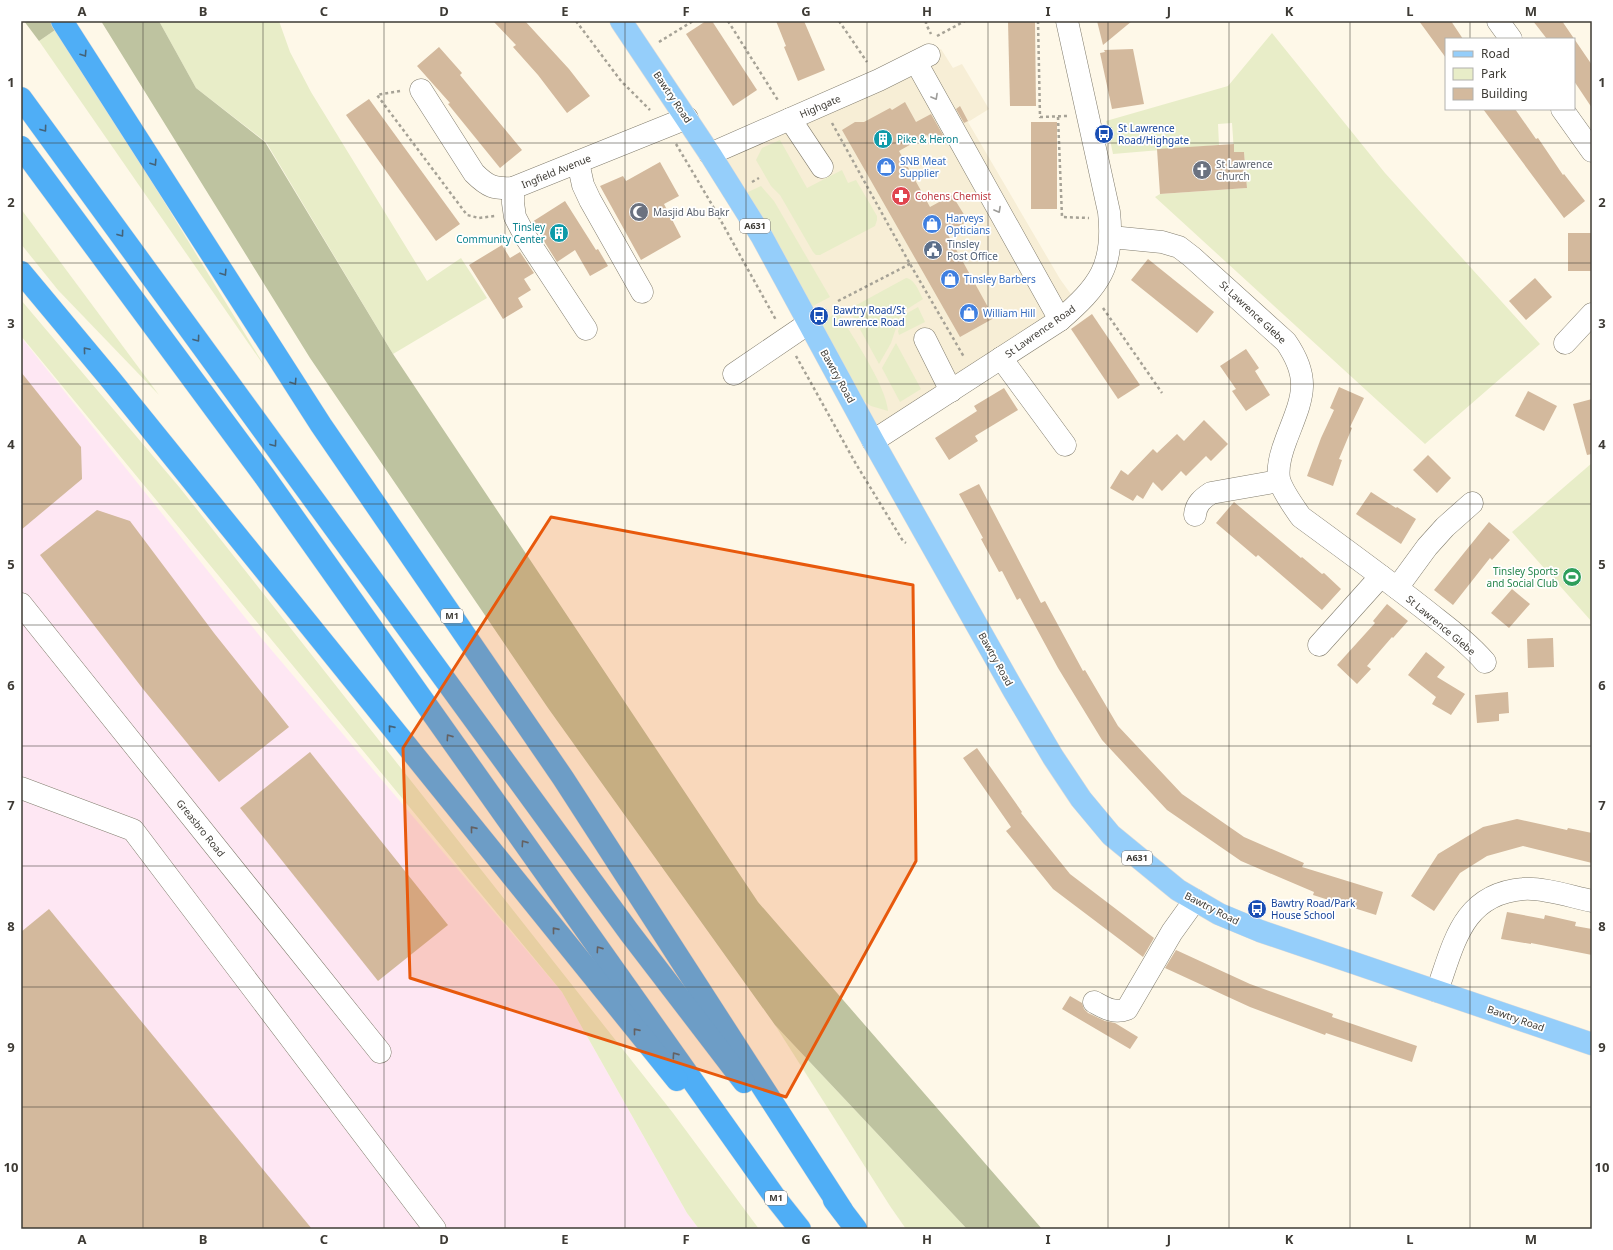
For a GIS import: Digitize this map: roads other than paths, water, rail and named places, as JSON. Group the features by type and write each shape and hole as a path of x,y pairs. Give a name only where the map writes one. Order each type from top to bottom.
{"highway":[{"name":"M1","path":"62,21 322,425 563,778 842,1210"},
{"name":"M1","path":"21,98 630,932 856,1229"},
{"name":"M1","path":"21,147 264,477 777,1200 800,1229"},
{"path":"21,272 111,380 656,1056 754,1166"}],"main road":[{"name":"Bawtry Road","path":"621,21 687,118 762,237 873,441 1014,691 1053,757 1081,799 1111,835 1178,890 1219,914 1260,931 1592,1044"}],"street":[{"name":"St Lawrence Road","path":"873,441 1060,320 1083,300 1098,282 1106,263 1111,227 1067,21"},
{"path":"1498,21 1510,38"},
{"name":"Highgate","path":"710,154 821,106 922,59 1060,320"},
{"name":"Ingfield Avenue","path":"421,90 474,174 484,184 498,189 513,198 578,162 687,118"},
{"path":"1563,110 1592,151"},
{"path":"790,119 822,167"},
{"path":"578,162 583,185 590,200 642,292"},
{"path":"513,198 515,217 525,236 586,329"},
{"name":"St Lawrence Glebe","path":"1111,227 1179,247 1286,342 1294,354 1299,367 1302,382 1302,399 1282,450 1279,465 1279,481 1290,502 1301,517 1389,582 1457,635 1474,650 1484,662"},
{"path":"1565,343 1592,314"},
{"path":"734,374 809,323"},
{"path":"925,339 951,390"},
{"path":"1001,358 1065,445"},
{"path":"1195,515 1201,499 1211,493 1279,481"},
{"name":"St Lawrence Glebe","path":"1319,645 1427,547 1445,527 1472,503"},
{"name":"Greasbro Road","path":"21,604 380,1052"},
{"path":"21,788 133,830 435,1229"},
{"path":"1437,991 1457,936 1469,914 1484,901 1504,893 1524,889 1548,891 1592,902"},
{"path":"1094,1002 1112,1011 1119,1012 1127,1009 1172,932 1195,900"}],"place":[{"name":"St Lawrence Road/Highgate","path":"1104,134"},
{"name":"Pike & Heron","path":"883,139"},
{"name":"SNB Meat Supplier","path":"886,167"},
{"name":"St Lawrence Church","path":"1202,170"},
{"name":"Cohens Chemist","path":"901,196"},
{"name":"Masjid Abu Bakr","path":"639,212"},
{"name":"Harveys Opticians","path":"932,224"},
{"name":"Tinsley Community Center","path":"559,233"},
{"name":"Tinsley Post Office","path":"933,250"},
{"name":"Tinsley Barbers","path":"950,279"},
{"name":"William Hill","path":"969,313"},
{"name":"Bawtry Road/St Lawrence Road","path":"819,316"},
{"name":"Tinsley Sports and Social Club","path":"1572,577"},
{"name":"Bawtry Road/Park House School","path":"1257,909"}]}
